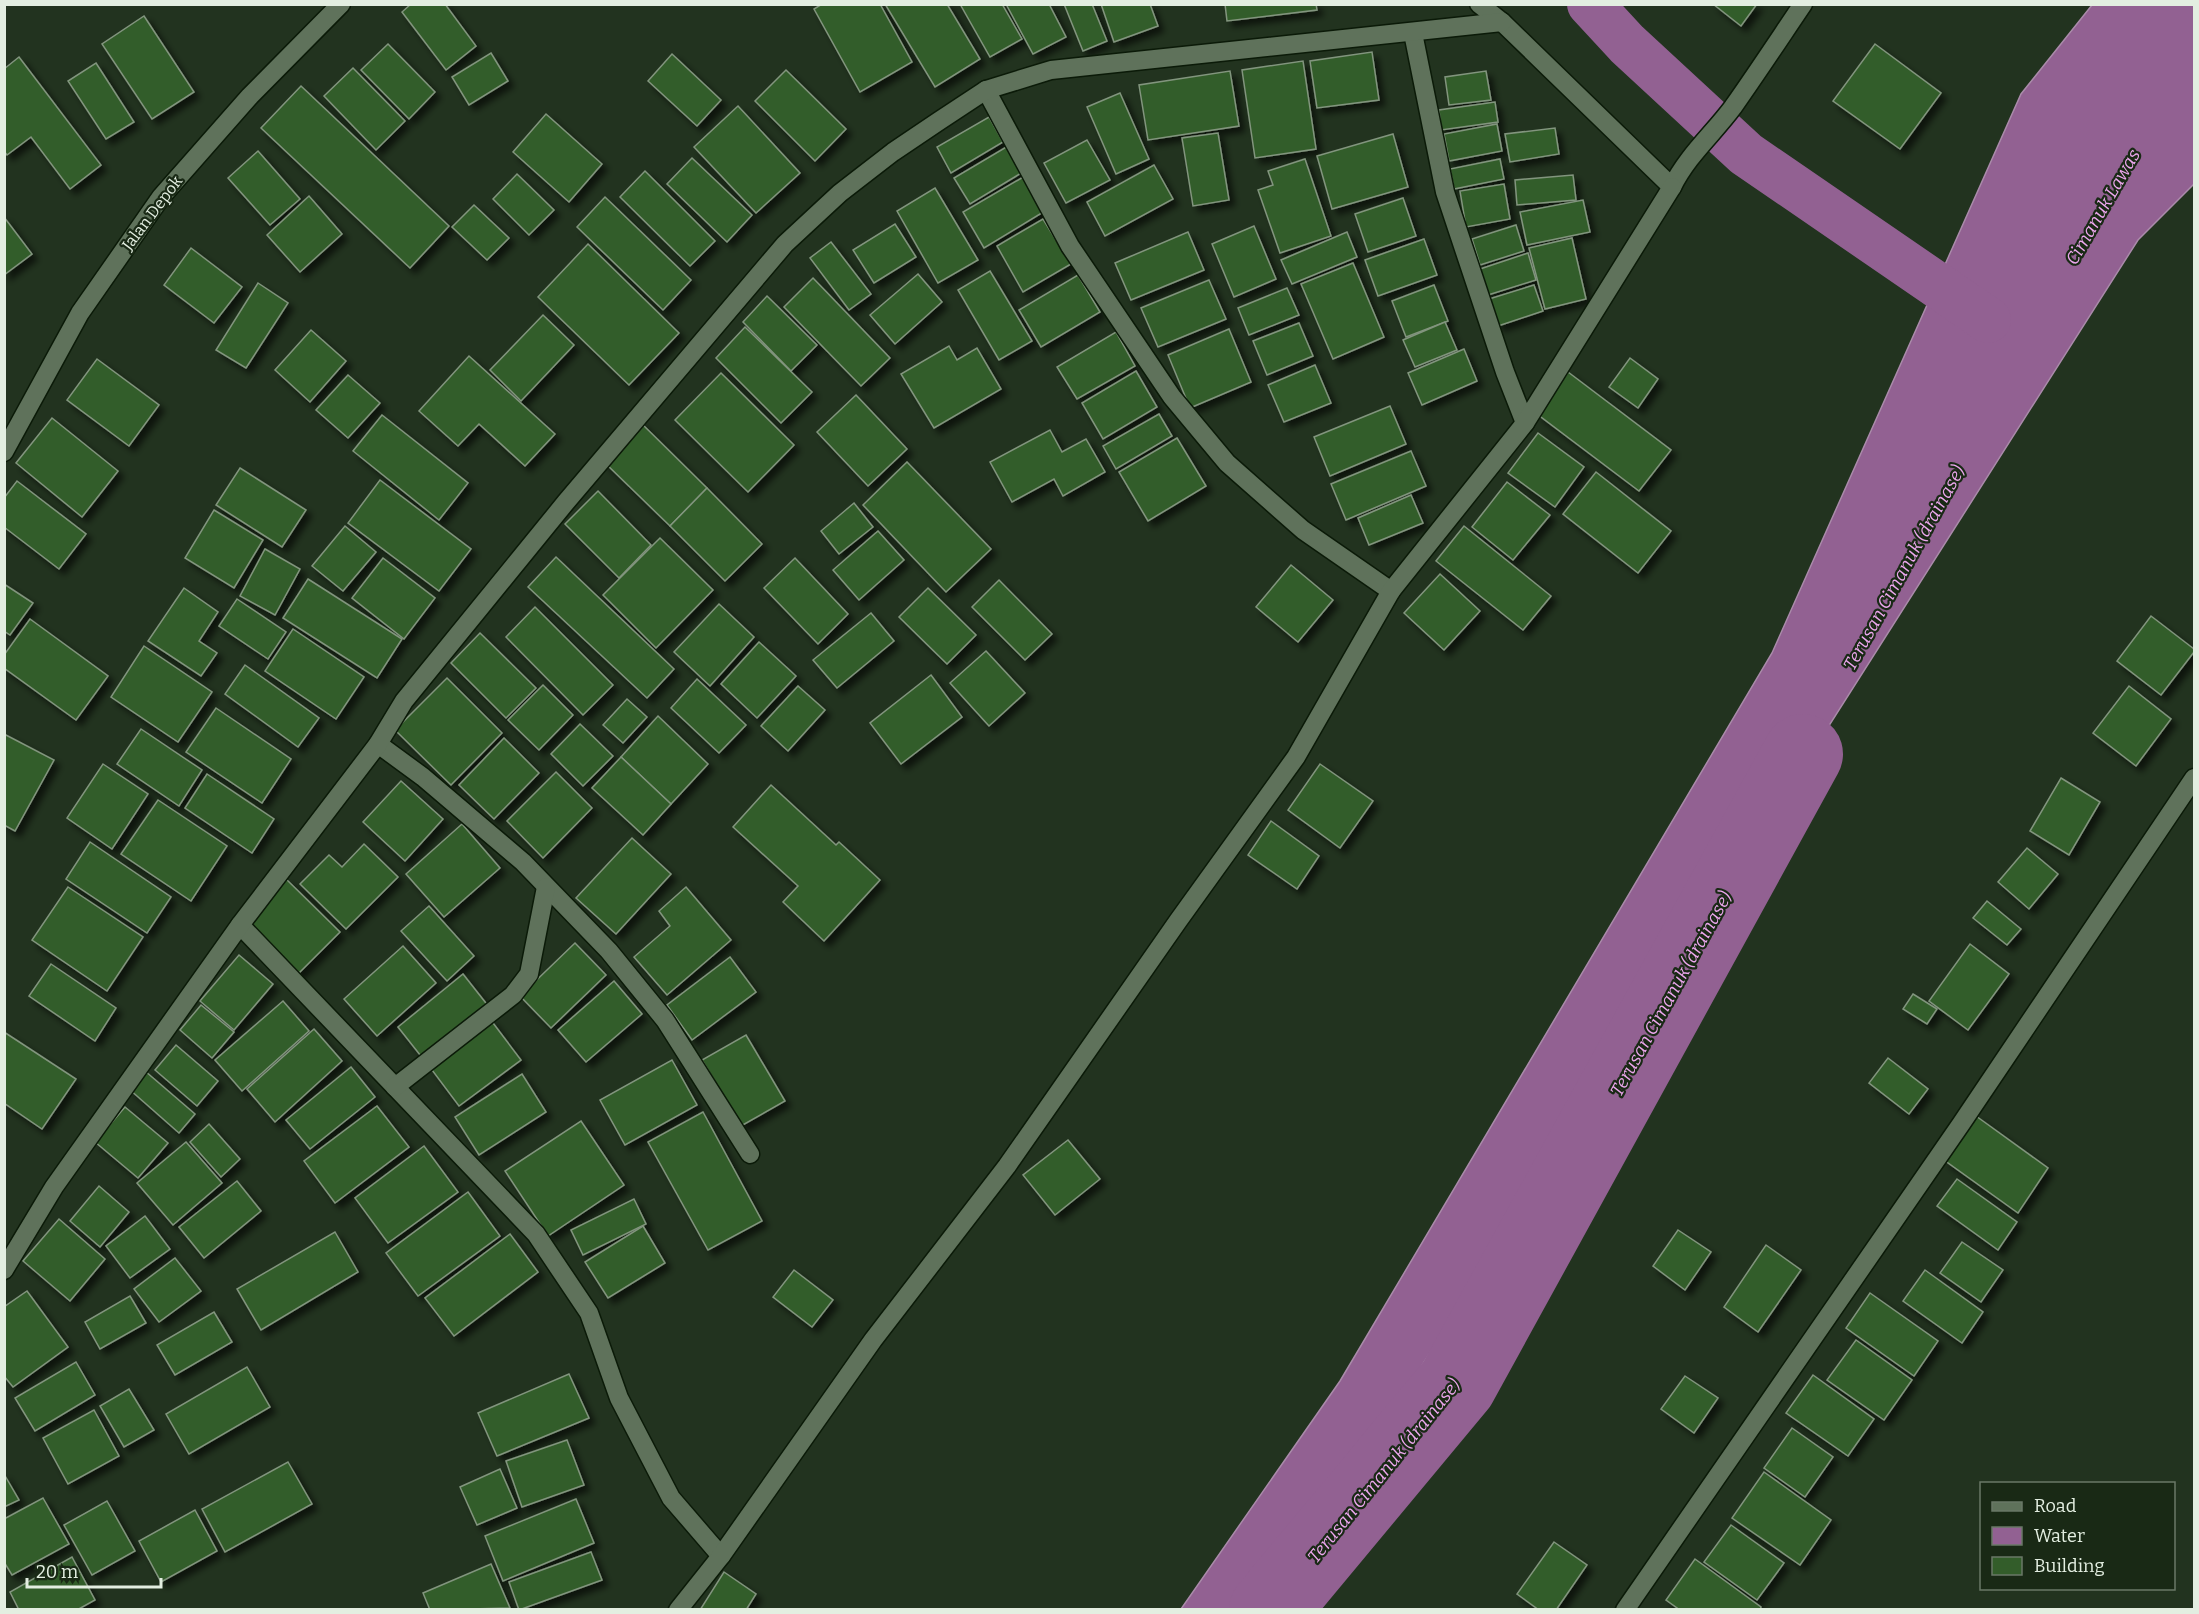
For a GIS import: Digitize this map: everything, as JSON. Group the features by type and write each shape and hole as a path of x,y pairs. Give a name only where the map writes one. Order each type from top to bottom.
{"street":[{"name":"Jalan Depok","path":"4,452 80,313 161,197 250,96 341,4"},
{"path":"1479,4 1502,22 1672,187"},
{"path":"678,1610 721,1556 873,1340 1006,1166 1296,757 1391,591 1525,423 1672,187 1678,173 1731,109 1803,4"},
{"path":"4,1270 54,1187 240,925 378,744 404,701 566,502 785,244 840,193 884,159 986,90 1051,70 1502,22"},
{"path":"1413,33 1445,192 1505,372 1525,423"},
{"path":"986,90 1070,246 1172,397 1227,464 1294,523 1391,591"},
{"path":"378,744 423,777 523,862 609,951 665,1020 750,1154"},
{"path":"1625,1610 1962,1124 2194,778"},
{"path":"395,1087 513,995 524,981 529,974 546,886"},
{"path":"240,925 536,1234 589,1313 619,1398 671,1498 721,1556"}],"water":[{"name":"Cimanuk Lawas","path":"2092,5 2194,5 2194,184 2138,240 1267,1609 1181,1609 1340,1381 1772,653 2021,94"}],"building":[{"path":"411,4 445,4 476,46 446,70 402,12"},
{"path":"822,4 880,4 912,62 860,92 814,9"},
{"path":"885,4 947,4 980,59 935,87"},
{"path":"960,4 1002,4 1022,39 990,57"},
{"path":"1006,4 1049,4 1066,37 1033,54"},
{"path":"1064,4 1092,4 1107,41 1083,51"},
{"path":"1101,4 1150,4 1158,26 1114,42"},
{"path":"1225,4 1316,4 1317,10 1227,21"},
{"path":"1713,4 1757,4 1741,26"},
{"path":"144,16 194,92 152,119 102,44"},
{"path":"388,44 435,92 409,119 361,70"},
{"path":"1875,44 1941,93 1900,149 1833,101"},
{"path":"1372,52 1379,100 1317,108 1310,61"},
{"path":"491,53 508,81 469,105 452,77"},
{"path":"672,54 721,100 697,126 648,81"},
{"path":"19,57 101,165 70,189 31,137 7,155 4,151 4,69"},
{"path":"1303,61 1316,149 1255,158 1242,70"},
{"path":"96,63 134,122 106,139 68,81"},
{"path":"353,68 405,121 376,150 324,96"},
{"path":"786,70 846,129 815,161 755,101"},
{"path":"1230,71 1239,126 1148,140 1139,85"},
{"path":"1486,71 1491,100 1449,105 1445,77"},
{"path":"301,86 449,226 410,268 261,128"},
{"path":"1120,93 1149,159 1116,174 1087,107"},
{"path":"1495,102 1498,122 1441,130 1439,110"},
{"path":"738,106 800,173 756,213 694,147"},
{"path":"546,114 602,164 569,202 513,152"},
{"path":"989,117 1003,142 951,173 937,147"},
{"path":"1497,124 1502,151 1449,161 1444,134"},
{"path":"1555,128 1559,154 1510,162 1505,134"},
{"path":"1218,133 1229,200 1193,206 1182,138"},
{"path":"1393,134 1408,187 1332,209 1317,156"},
{"path":"1087,140 1110,180 1066,203 1044,163"},
{"path":"1008,146 1023,172 970,204 954,178"},
{"path":"258,151 300,199 270,225 228,178"},
{"path":"692,158 752,215 727,242 667,184"},
{"path":"1305,159 1331,236 1280,253 1258,190 1273,185 1268,171"},
{"path":"1500,159 1504,179 1454,189 1450,169"},
{"path":"1154,165 1173,199 1105,236 1087,202"},
{"path":"645,171 715,241 690,266 620,197"},
{"path":"517,174 554,210 529,235 493,199"},
{"path":"1573,175 1576,200 1517,205 1515,180"},
{"path":"1025,176 1045,211 984,248 963,212"},
{"path":"1504,184 1510,219 1466,227 1460,191"},
{"path":"935,188 978,260 938,283 897,211"},
{"path":"309,196 342,234 300,272 267,235"},
{"path":"605,197 691,280 663,310 577,227"},
{"path":"1403,198 1416,236 1368,252 1355,214"},
{"path":"1583,200 1590,232 1527,245 1520,212"},
{"path":"474,205 509,238 487,260 452,227"},
{"path":"4,217 32,254 4,275"},
{"path":"1043,219 1071,264 1023,292 997,246"},
{"path":"895,224 916,257 874,283 853,250"},
{"path":"1516,225 1524,251 1480,265 1472,239"},
{"path":"1254,226 1276,279 1234,297 1212,244"},
{"path":"1188,232 1204,270 1131,300 1115,263"},
{"path":"1347,232 1357,257 1292,284 1281,260"},
{"path":"1572,238 1586,299 1545,309 1529,248"},
{"path":"1424,239 1437,275 1378,296 1365,260"},
{"path":"831,242 871,294 849,310 810,258"},
{"path":"588,244 679,333 629,385 538,297"},
{"path":"191,248 242,287 214,323 164,285"},
{"path":"1528,253 1536,280 1488,295 1480,269"},
{"path":"1353,263 1384,337 1333,359 1301,284"},
{"path":"990,271 1032,341 999,360 958,290"},
{"path":"918,274 942,302 895,344 870,315"},
{"path":"1078,275 1100,312 1041,347 1019,310"},
{"path":"813,278 890,358 861,386 784,307"},
{"path":"1209,280 1226,319 1158,347 1141,308"},
{"path":"258,283 288,303 246,368 216,350"},
{"path":"1434,285 1448,321 1406,337 1392,301"},
{"path":"1534,285 1543,311 1498,326 1489,299"},
{"path":"1287,288 1299,315 1249,335 1238,308"},
{"path":"767,296 817,345 791,371 743,322"},
{"path":"543,315 574,345 521,401 490,370"},
{"path":"1445,322 1457,350 1415,367 1403,340"},
{"path":"1299,323 1313,356 1267,375 1253,341"},
{"path":"745,327 812,392 781,423 716,358"},
{"path":"1229,329 1251,382 1190,408 1168,355"},
{"path":"311,330 346,361 310,402 275,370"},
{"path":"1116,332 1135,366 1077,399 1057,367"},
{"path":"949,346 957,360 977,348 1001,389 934,428 901,374"},
{"path":"1464,349 1477,381 1422,405 1408,373"},
{"path":"469,356 555,434 525,466 479,424 458,446 419,411"},
{"path":"1630,358 1658,379 1638,408 1609,387"},
{"path":"97,359 159,405 129,446 67,400"},
{"path":"1315,365 1331,403 1284,422 1268,385"},
{"path":"1136,371 1157,407 1103,439 1082,403"},
{"path":"1568,372 1671,450 1639,491 1537,414"},
{"path":"721,373 794,445 748,492 675,420"},
{"path":"348,375 380,403 348,438 316,410"},
{"path":"856,395 907,449 868,486 817,432"},
{"path":"1390,406 1406,444 1330,476 1314,437"},
{"path":"1159,414 1172,436 1116,469 1103,446"},
{"path":"382,415 468,483 439,520 353,451"},
{"path":"52,418 118,471 82,517 16,463"},
{"path":"640,422 707,488 670,526 602,460"},
{"path":"1050,430 1062,452 1086,439 1105,472 1063,496 1054,479 1012,502 990,462"},
{"path":"1538,433 1584,467 1555,507 1508,473"},
{"path":"1177,438 1206,486 1148,521 1119,472"},
{"path":"1411,451 1426,486 1346,520 1331,484"},
{"path":"907,462 991,549 946,592 863,505"},
{"path":"240,468 306,510 282,547 216,505"},
{"path":"1596,472 1671,531 1638,573 1563,514"},
{"path":"380,480 471,549 439,591 348,523"},
{"path":"17,481 86,534 59,569 4,527 4,498"},
{"path":"1507,482 1550,515 1513,560 1472,527"},
{"path":"707,488 762,544 725,581 670,526"},
{"path":"598,491 651,545 619,578 565,524"},
{"path":"1411,495 1423,523 1369,545 1358,518"},
{"path":"854,503 873,527 839,554 821,531"},
{"path":"214,510 263,540 234,588 185,558"},
{"path":"345,526 376,552 343,591 312,566"},
{"path":"1464,526 1551,596 1523,630 1436,561"},
{"path":"878,531 904,560 859,600 833,570"},
{"path":"660,538 713,590 656,648 603,595"},
{"path":"265,549 300,569 275,615 240,596"},
{"path":"556,557 674,669 647,698 528,587"},
{"path":"383,558 435,598 404,639 352,598"},
{"path":"795,558 848,614 818,644 764,588"},
{"path":"1291,565 1333,600 1298,642 1256,607"},
{"path":"1440,574 1480,611 1444,650 1404,613"},
{"path":"308,579 402,639 377,678 283,618"},
{"path":"999,580 1052,634 1025,660 972,607"},
{"path":"4,584 33,603 10,635 4,631"},
{"path":"184,588 218,612 199,641 217,653 201,676 148,641"},
{"path":"928,588 976,635 947,664 899,617"},
{"path":"237,599 286,632 268,659 219,626"},
{"path":"719,604 754,637 710,686 674,652"},
{"path":"535,607 613,685 583,715 506,637"},
{"path":"871,613 894,641 837,688 813,660"},
{"path":"2151,616 2194,649 2161,695 2117,661"},
{"path":"30,619 108,676 76,720 4,668 4,655"},
{"path":"293,629 364,677 336,719 265,671"},
{"path":"480,633 536,688 506,718 451,663"},
{"path":"759,642 796,676 757,718 721,684"},
{"path":"144,646 212,692 178,742 111,697"},
{"path":"986,651 1025,693 989,726 950,683"},
{"path":"245,665 319,718 298,747 225,694"},
{"path":"931,675 962,717 901,764 870,723"},
{"path":"447,678 502,733 451,785 395,730"},
{"path":"697,679 746,725 719,753 671,708"},
{"path":"543,685 573,715 539,750 508,720"},
{"path":"798,686 825,710 788,751 761,726"},
{"path":"2129,686 2171,719 2136,766 2093,733"},
{"path":"627,699 647,717 623,743 603,725"},
{"path":"216,708 291,759 262,803 186,752"},
{"path":"658,716 708,764 671,804 621,757"},
{"path":"580,724 613,756 583,786 551,754"},
{"path":"141,729 202,770 179,806 117,764"},
{"path":"4,734 54,760 15,831 4,825"},
{"path":"504,738 539,773 494,819 459,785"},
{"path":"621,757 671,804 643,835 592,788"},
{"path":"103,764 148,794 112,849 67,818"},
{"path":"1320,764 1373,801 1340,848 1288,810"},
{"path":"556,772 592,808 543,858 507,821"},
{"path":"207,774 274,819 252,853 185,808"},
{"path":"2061,778 2100,802 2069,855 2030,831"},
{"path":"401,781 443,819 405,861 363,822"},
{"path":"771,785 836,845 839,842 880,880 824,941 783,902 798,886 733,827"},
{"path":"158,800 227,846 191,901 121,854"},
{"path":"1271,821 1319,856 1297,889 1248,855"},
{"path":"462,824 500,868 444,917 406,874"},
{"path":"632,838 671,874 616,934 576,898"},
{"path":"90,842 171,897 147,933 66,879"},
{"path":"364,844 398,877 346,929 300,884 329,855 342,867"},
{"path":"2027,848 2058,874 2029,909 1998,882"},
{"path":"286,879 340,932 296,976 243,923"},
{"path":"68,887 143,937 107,991 32,940"},
{"path":"686,887 731,940 667,995 634,957 670,926 659,911"},
{"path":"1987,901 2021,929 2007,945 1973,918"},
{"path":"429,906 474,956 447,981 401,931"},
{"path":"575,943 606,975 551,1028 520,996"},
{"path":"1970,944 2009,974 1968,1030 1929,1001"},
{"path":"403,946 436,983 377,1036 344,999"},
{"path":"239,955 273,984 234,1030 200,1001"},
{"path":"730,957 756,992 692,1040 667,1005"},
{"path":"51,964 116,1008 95,1041 29,996"},
{"path":"463,974 489,1007 424,1060 398,1027"},
{"path":"614,981 642,1014 586,1062 558,1030"},
{"path":"1913,994 1937,1009 1927,1024 1903,1009"},
{"path":"283,1001 309,1031 242,1091 215,1060"},
{"path":"201,1005 234,1032 212,1058 180,1030"},
{"path":"490,1019 521,1060 459,1106 429,1066"},
{"path":"314,1029 342,1061 275,1122 247,1089"},
{"path":"4,1032 76,1079 42,1129 4,1103"},
{"path":"746,1035 785,1101 741,1126 702,1060"},
{"path":"176,1045 218,1081 197,1106 155,1070"},
{"path":"1888,1058 1928,1089 1909,1114 1869,1083"},
{"path":"672,1060 697,1105 625,1145 600,1100"},
{"path":"351,1067 375,1097 310,1149 286,1120"},
{"path":"145,1071 195,1114 179,1133 129,1089"},
{"path":"522,1074 546,1112 479,1155 455,1117"},
{"path":"377,1106 409,1147 335,1203 304,1161"},
{"path":"125,1107 168,1143 138,1178 95,1142"},
{"path":"703,1112 762,1221 708,1250 648,1142"},
{"path":"1976,1116 2048,1168 2018,1213 1944,1160"},
{"path":"581,1121 624,1185 548,1236 505,1171"},
{"path":"209,1124 240,1159 221,1177 190,1142"},
{"path":"1068,1140 1100,1179 1055,1215 1023,1175"},
{"path":"186,1142 222,1183 173,1225 137,1183"},
{"path":"424,1146 458,1192 388,1243 355,1198"},
{"path":"1957,1179 2017,1222 1998,1250 1937,1206"},
{"path":"237,1181 261,1211 204,1258 179,1227"},
{"path":"99,1186 129,1212 100,1247 70,1221"},
{"path":"468,1192 500,1236 418,1296 386,1253"},
{"path":"634,1199 646,1224 583,1255 571,1230"},
{"path":"145,1216 170,1249 130,1278 106,1246"},
{"path":"59,1219 105,1259 70,1301 23,1261"},
{"path":"643,1226 665,1263 608,1298 585,1262"},
{"path":"1678,1230 1711,1252 1685,1290 1653,1266"},
{"path":"335,1232 358,1272 261,1330 237,1289"},
{"path":"510,1234 538,1272 454,1336 425,1298"},
{"path":"1962,1242 2003,1270 1981,1302 1940,1273"},
{"path":"1766,1245 1801,1270 1758,1332 1724,1307"},
{"path":"175,1258 201,1291 159,1322 134,1289"},
{"path":"794,1270 833,1300 812,1327 773,1297"},
{"path":"1925,1270 1983,1312 1962,1343 1903,1301"},
{"path":"27,1291 68,1347 13,1387 4,1376 4,1307"},
{"path":"1870,1293 1938,1341 1914,1376 1846,1328"},
{"path":"130,1296 146,1323 100,1349 85,1322"},
{"path":"214,1312 232,1342 175,1375 157,1345"},
{"path":"1856,1340 1912,1380 1884,1420 1827,1380"},
{"path":"76,1362 95,1395 35,1431 15,1398"},
{"path":"247,1367 270,1407 189,1454 166,1414"},
{"path":"569,1374 589,1418 497,1456 478,1413"},
{"path":"1813,1375 1874,1419 1848,1456 1786,1413"},
{"path":"1685,1376 1718,1398 1694,1433 1661,1409"},
{"path":"129,1389 154,1430 124,1447 100,1406"},
{"path":"94,1410 119,1456 68,1484 43,1438"},
{"path":"1792,1428 1833,1457 1805,1497 1764,1468"},
{"path":"567,1440 584,1485 522,1507 506,1461"},
{"path":"288,1462 312,1504 225,1552 202,1509"},
{"path":"500,1469 517,1508 477,1525 460,1487"},
{"path":"1764,1472 1831,1520 1800,1565 1732,1518"},
{"path":"4,1474 19,1500 4,1507"},
{"path":"43,1498 69,1544 12,1575 4,1562 4,1519"},
{"path":"576,1499 594,1543 503,1581 485,1536"},
{"path":"107,1501 135,1551 92,1575 64,1525"},
{"path":"195,1510 217,1551 161,1582 139,1541"},
{"path":"1731,1525 1784,1563 1757,1600 1704,1562"},
{"path":"1554,1542 1587,1565 1556,1610 1539,1610 1517,1594"},
{"path":"591,1552 602,1580 519,1610 509,1582"},
{"path":"72,1557 95,1600 77,1610 19,1610 10,1592"},
{"path":"1695,1559 1761,1607 1760,1610 1680,1610 1666,1600"},
{"path":"491,1564 510,1608 430,1610 423,1593"},
{"path":"724,1572 756,1594 746,1610 700,1610"}],"waterway":[{"path":"1590,4 1627,44 1746,154 1988,320"},
{"name":"Terusan Cimanuk (drainase)","path":"1269,1610 1457,1384 1803,754"}]}
